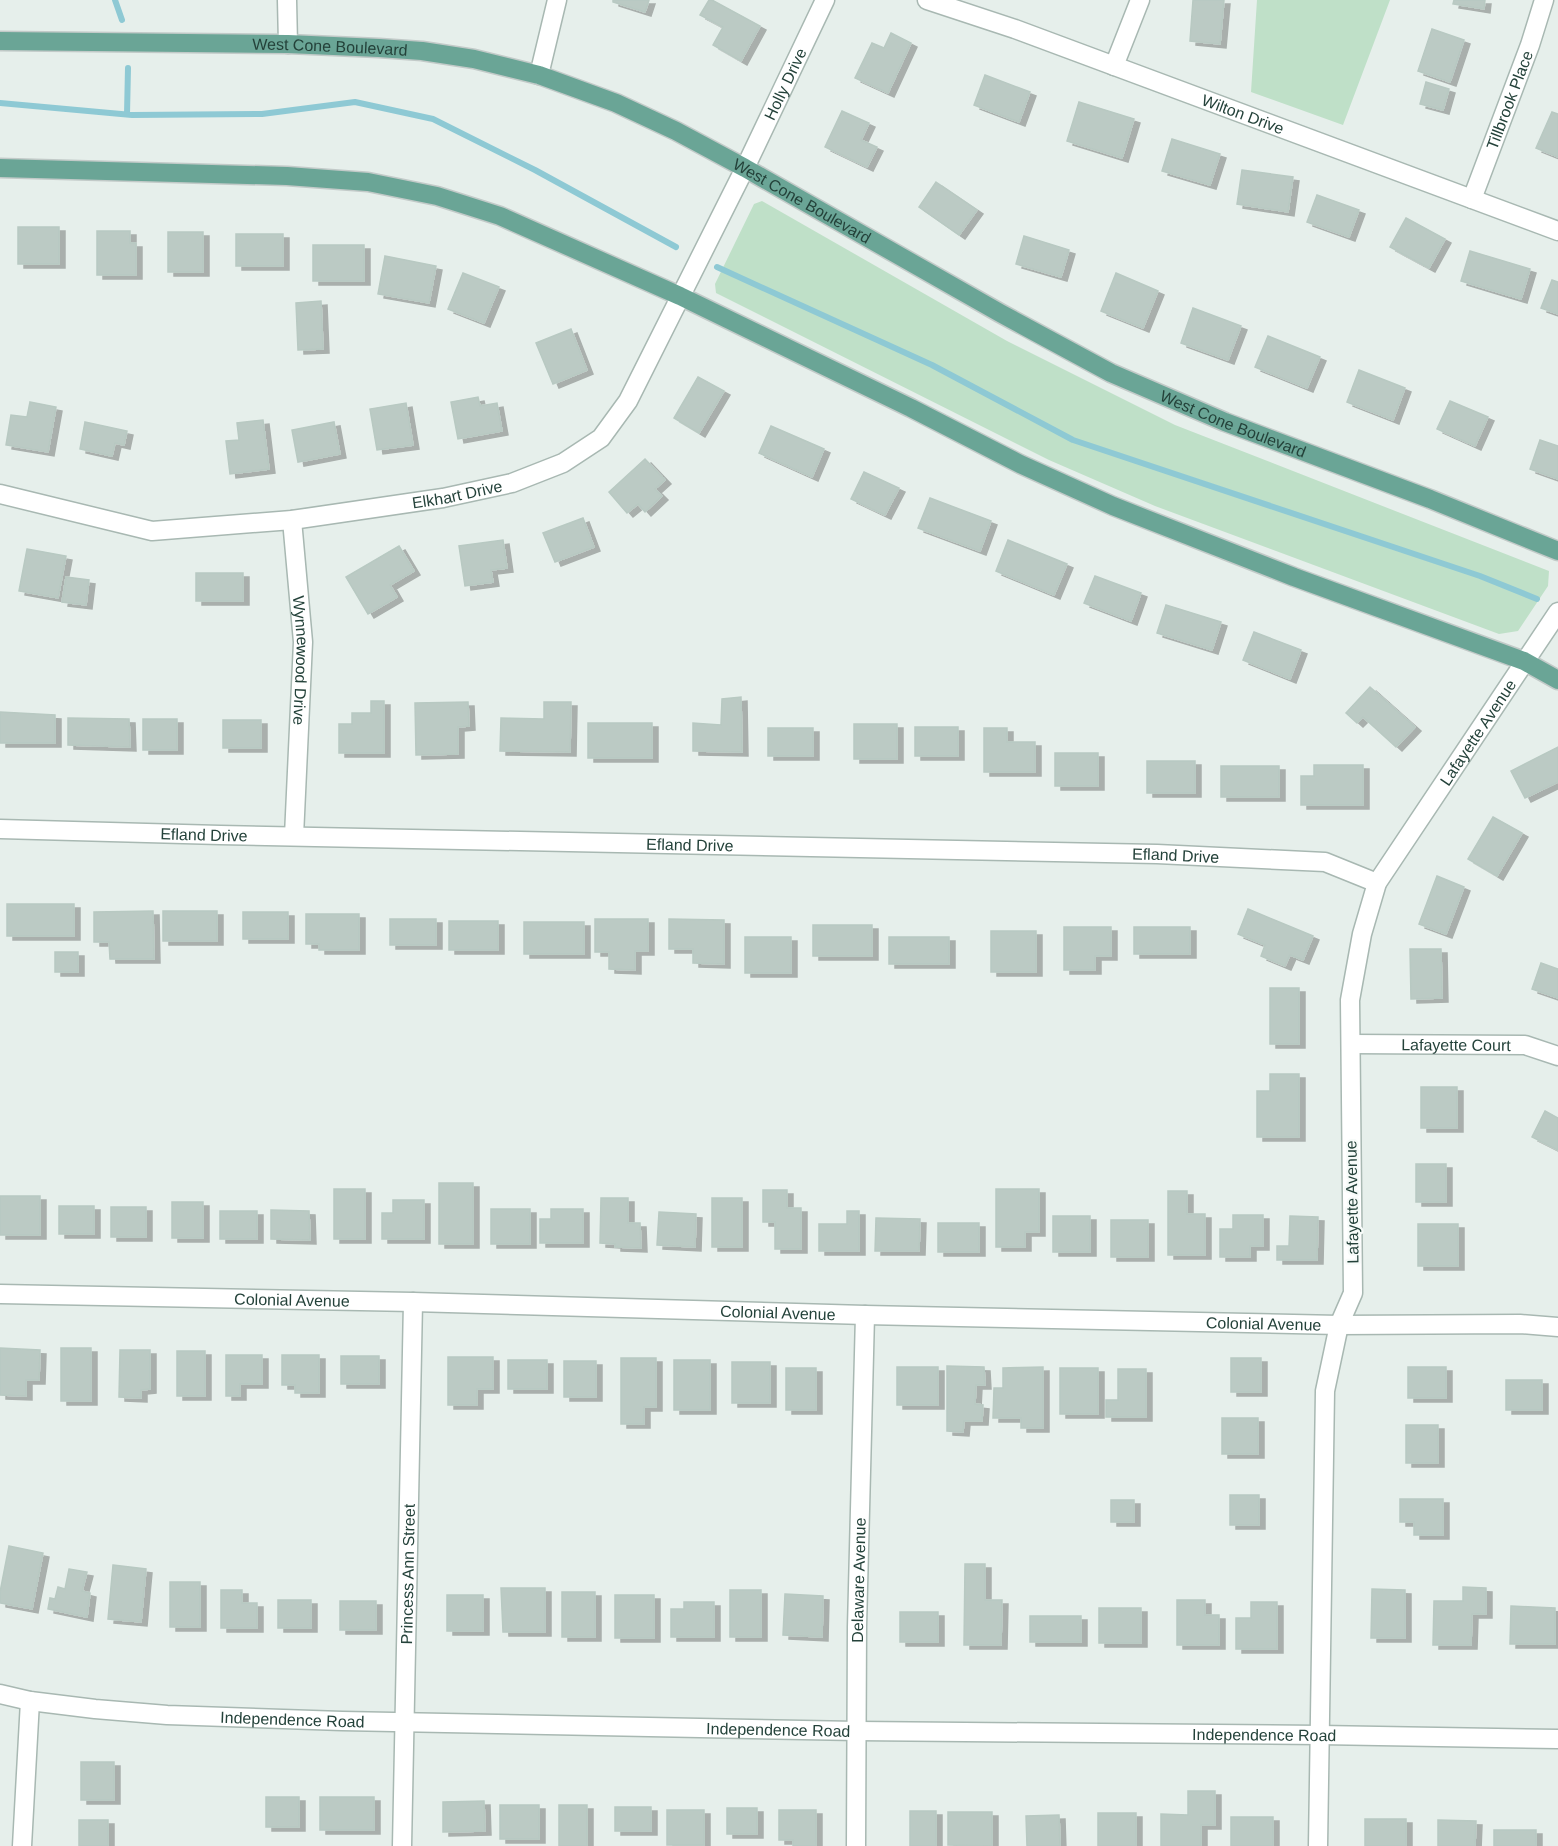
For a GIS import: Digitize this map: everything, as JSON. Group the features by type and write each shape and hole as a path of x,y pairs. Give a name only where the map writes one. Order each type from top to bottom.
{"main road":[{"name":"West Cone Boulevard","path":"0,41 288,44 422,51 474,59 539,75 616,103 676,131 1111,373 1225,422 1430,499 1558,551"},
{"path":"0,168 275,176 368,182 437,196 500,216 680,297 911,408 1020,464 1113,506 1294,577 1524,662 1558,680"}],"street":[{"path":"287,0 288,44"},
{"path":"539,75 557,0"},
{"name":"Holly Drive","path":"745,168 825,0"},
{"name":"Wilton Drive","path":"927,0 1015,29 1558,231"},
{"path":"1114,66 1140,0"},
{"name":"Tillbrook Place","path":"1472,199 1530,45 1544,0"},
{"name":"Elkhart Drive","path":"0,494 152,531 292,520 454,495 512,483 563,463 601,438 628,401 745,168"},
{"name":"Wynnewood Drive","path":"292,520 303,642 294,836"},
{"name":"Lafayette Avenue","path":"1318,1846 1325,1391 1339,1325 1353,1293 1350,1000 1362,934 1377,883 1558,612"},
{"name":"Efland Drive","path":"0,829 1168,855 1325,862 1377,883"},
{"name":"Lafayette Court","path":"1351,1044 1525,1045 1558,1056"},
{"name":"Colonial Avenue","path":"0,1294 413,1302 865,1315 1339,1325 1520,1324 1558,1327"},
{"name":"Princess Ann Street","path":"402,1846 413,1302"},
{"name":"Delaware Avenue","path":"856,1846 856,1627 865,1315"},
{"name":"Independence Road","path":"0,1694 30,1701 167,1715 342,1721 857,1731 1558,1739"},
{"path":"22,1846 30,1701"}],"green space":[{"path":"1257,0 1390,0 1343,125 1251,92"},
{"path":"762,201 1007,341 1175,425 1549,571 1548,586 1518,631 1499,634 1155,506 1049,460 716,293 715,284 754,204"}],"building":[{"path":"613,0 649,0 645,12 613,2"},
{"path":"709,0 760,26 741,61 713,45 723,27 700,15"},
{"path":"1193,0 1224,0 1220,44 1190,41"},
{"path":"1454,0 1485,0 1484,9 1453,4"},
{"path":"1432,29 1464,40 1450,82 1418,71"},
{"path":"891,33 911,43 888,93 855,78 872,43 884,48"},
{"path":"985,75 1030,92 1019,122 974,105"},
{"path":"1426,82 1449,89 1443,110 1420,104"},
{"path":"1079,102 1134,119 1122,158 1067,141"},
{"path":"842,111 869,123 861,140 877,147 867,167 825,147"},
{"path":"1552,112 1558,114 1558,157 1536,148"},
{"path":"1172,139 1220,154 1210,185 1162,171"},
{"path":"1242,170 1293,177 1288,212 1237,204"},
{"path":"936,182 977,210 959,235 919,207"},
{"path":"1317,195 1359,210 1349,237 1307,222"},
{"path":"1406,218 1445,239 1429,268 1390,247"},
{"path":"18,227 59,227 59,264 18,264"},
{"path":"97,231 130,231 130,243 136,243 136,275 97,275"},
{"path":"168,232 203,232 203,272 168,272"},
{"path":"236,234 283,234 283,266 236,266"},
{"path":"1024,236 1069,250 1061,277 1016,264"},
{"path":"313,245 364,245 364,281 313,281"},
{"path":"1470,251 1530,269 1521,299 1461,281"},
{"path":"385,256 436,266 429,303 378,294"},
{"path":"463,273 499,287 484,323 448,309"},
{"path":"1116,273 1158,291 1143,328 1101,311"},
{"path":"1552,280 1558,282 1558,314 1541,308"},
{"path":"321,301 323,349 298,350 296,303"},
{"path":"1193,308 1241,326 1228,360 1181,343"},
{"path":"571,329 587,370 553,384 536,343"},
{"path":"1268,336 1320,357 1307,388 1255,367"},
{"path":"1359,370 1405,388 1393,420 1347,402"},
{"path":"698,377 724,391 699,433 674,418"},
{"path":"478,397 480,406 497,403 502,431 458,439 451,402"},
{"path":"1450,401 1488,417 1475,446 1437,429"},
{"path":"30,402 56,407 48,452 6,445 11,415 27,417"},
{"path":"406,403 413,445 377,450 370,409"},
{"path":"263,420 269,469 230,474 226,441 239,440 237,423"},
{"path":"85,422 127,431 124,445 115,443 112,456 80,449"},
{"path":"334,422 340,454 298,462 292,430"},
{"path":"771,426 824,449 812,477 759,453"},
{"path":"1540,440 1558,446 1558,479 1530,469"},
{"path":"645,459 665,480 655,489 662,496 645,512 638,504 627,513 609,492"},
{"path":"864,472 899,488 885,515 851,499"},
{"path":"930,498 991,521 980,551 918,528"},
{"path":"583,518 594,547 555,562 543,533"},
{"path":"503,540 507,568 491,570 493,582 465,586 459,546"},
{"path":"1008,540 1067,564 1054,595 996,571"},
{"path":"399,546 414,571 390,585 397,597 368,614 346,577"},
{"path":"27,549 66,556 58,598 19,591"},
{"path":"196,573 243,573 243,601 196,601"},
{"path":"1095,576 1141,593 1131,621 1084,603"},
{"path":"66,577 89,580 86,605 62,602"},
{"path":"1166,605 1221,622 1212,650 1157,633"},
{"path":"1254,632 1301,650 1290,679 1243,660"},
{"path":"1370,687 1415,727 1396,747 1363,717 1357,723 1346,713"},
{"path":"741,697 742,752 693,751 693,723 721,725 722,699"},
{"path":"371,701 384,701 384,753 339,753 339,724 352,724 352,713 371,713"},
{"path":"468,702 469,726 458,727 458,754 416,755 415,703"},
{"path":"544,702 571,702 570,752 500,751 501,718 544,719"},
{"path":"0,712 55,715 55,743 0,743"},
{"path":"68,718 129,719 130,747 68,745"},
{"path":"143,719 177,719 177,750 143,750"},
{"path":"223,720 261,720 261,748 223,748"},
{"path":"588,723 652,723 652,758 588,758"},
{"path":"854,724 897,724 897,759 854,759"},
{"path":"915,727 958,727 958,756 915,756"},
{"path":"768,728 813,728 813,756 768,756"},
{"path":"984,728 1007,728 1007,742 1035,742 1035,772 984,772"},
{"path":"1558,747 1558,782 1525,798 1511,771"},
{"path":"1055,753 1098,753 1098,786 1055,786"},
{"path":"1147,761 1195,761 1195,793 1147,793"},
{"path":"1314,765 1363,765 1363,805 1301,805 1301,776 1314,776"},
{"path":"1221,766 1279,766 1279,797 1221,797"},
{"path":"1493,817 1522,833 1497,876 1468,859"},
{"path":"1437,876 1464,887 1446,934 1419,924"},
{"path":"7,904 74,904 74,936 7,936"},
{"path":"1248,909 1313,936 1303,960 1290,955 1285,966 1261,956 1265,945 1238,934"},
{"path":"153,911 154,959 110,959 109,942 94,942 94,912"},
{"path":"163,911 217,911 217,941 163,941"},
{"path":"243,912 288,912 288,939 243,939"},
{"path":"306,914 359,914 359,950 319,950 319,944 306,944"},
{"path":"390,919 436,919 436,945 390,945"},
{"path":"595,919 648,919 648,951 635,951 635,970 609,969 609,952 595,952"},
{"path":"669,919 724,920 724,964 693,963 693,949 669,949"},
{"path":"449,921 498,921 498,950 449,950"},
{"path":"524,922 584,922 584,954 524,954"},
{"path":"813,925 872,925 872,956 813,956"},
{"path":"1064,927 1111,927 1111,956 1095,956 1095,970 1064,970"},
{"path":"1134,927 1190,927 1190,954 1134,954"},
{"path":"991,931 1036,931 1036,972 991,972"},
{"path":"745,937 791,937 791,973 745,973"},
{"path":"889,937 949,937 949,964 889,964"},
{"path":"1410,949 1441,949 1442,998 1411,999"},
{"path":"55,952 78,952 78,972 55,972"},
{"path":"1541,963 1558,969 1558,998 1532,989"},
{"path":"1270,988 1299,988 1299,1044 1270,1044"},
{"path":"1270,1074 1299,1074 1299,1137 1257,1137 1257,1091 1270,1091"},
{"path":"1421,1087 1457,1087 1457,1128 1421,1128"},
{"path":"1545,1111 1558,1118 1558,1150 1532,1137"},
{"path":"1416,1164 1446,1164 1446,1202 1416,1202"},
{"path":"439,1183 473,1183 473,1244 439,1244"},
{"path":"334,1189 365,1189 365,1239 334,1239"},
{"path":"996,1189 1039,1189 1039,1232 1025,1232 1025,1247 996,1247"},
{"path":"763,1190 787,1190 787,1208 801,1208 801,1249 775,1249 775,1222 763,1222"},
{"path":"1168,1191 1187,1191 1187,1214 1205,1214 1205,1255 1168,1255"},
{"path":"0,1196 40,1196 40,1235 0,1235"},
{"path":"601,1198 628,1198 628,1223 640,1223 641,1248 615,1247 615,1244 600,1243"},
{"path":"712,1198 742,1198 742,1247 712,1247"},
{"path":"393,1200 424,1200 424,1239 382,1239 382,1213 393,1213"},
{"path":"172,1202 203,1202 203,1238 172,1238"},
{"path":"59,1206 94,1206 94,1234 59,1234"},
{"path":"111,1207 146,1207 146,1237 111,1237"},
{"path":"491,1209 530,1209 530,1244 491,1244"},
{"path":"551,1209 583,1209 583,1243 540,1243 540,1219 551,1219"},
{"path":"271,1210 309,1211 310,1240 271,1239"},
{"path":"220,1211 257,1211 257,1239 220,1239"},
{"path":"847,1211 859,1211 859,1251 819,1251 819,1224 847,1224"},
{"path":"659,1212 696,1214 695,1247 657,1245"},
{"path":"1233,1215 1263,1215 1263,1246 1250,1246 1250,1257 1220,1257 1220,1229 1233,1229"},
{"path":"1053,1216 1090,1216 1090,1252 1053,1252"},
{"path":"1290,1216 1318,1217 1317,1260 1277,1260 1277,1246 1289,1246"},
{"path":"876,1218 920,1219 919,1251 875,1251"},
{"path":"1111,1220 1148,1220 1148,1257 1111,1257"},
{"path":"938,1223 979,1223 979,1252 938,1252"},
{"path":"1418,1224 1458,1224 1458,1266 1418,1266"},
{"path":"0,1348 40,1350 39,1380 26,1380 26,1396 0,1395"},
{"path":"61,1348 91,1348 91,1401 61,1401"},
{"path":"120,1350 150,1350 150,1389 141,1390 141,1398 119,1397"},
{"path":"177,1351 205,1351 205,1396 177,1396"},
{"path":"226,1355 262,1355 262,1384 240,1384 240,1396 226,1396"},
{"path":"282,1355 319,1355 319,1393 295,1393 295,1385 282,1385"},
{"path":"341,1356 379,1356 379,1384 341,1384"},
{"path":"448,1357 493,1357 493,1389 477,1389 477,1405 448,1405"},
{"path":"621,1358 656,1358 656,1407 644,1407 644,1424 621,1424"},
{"path":"1231,1358 1261,1358 1261,1392 1231,1392"},
{"path":"508,1360 547,1360 547,1389 508,1389"},
{"path":"674,1360 710,1360 710,1410 674,1410"},
{"path":"564,1361 596,1361 596,1397 564,1397"},
{"path":"732,1362 770,1362 770,1403 732,1403"},
{"path":"947,1366 984,1367 985,1385 976,1385 975,1404 983,1405 982,1421 964,1421 963,1432 947,1431"},
{"path":"897,1367 938,1367 938,1405 897,1405"},
{"path":"1043,1367 1043,1428 1021,1428 1021,1418 993,1418 994,1388 1003,1388 1003,1368"},
{"path":"1408,1367 1446,1367 1446,1398 1408,1398"},
{"path":"786,1368 816,1368 816,1410 786,1410"},
{"path":"1060,1368 1098,1368 1098,1414 1060,1414"},
{"path":"1118,1369 1146,1369 1146,1417 1106,1417 1106,1400 1118,1400"},
{"path":"1506,1380 1542,1380 1542,1410 1506,1410"},
{"path":"1222,1418 1258,1418 1258,1454 1222,1454"},
{"path":"1406,1425 1438,1425 1438,1463 1406,1463"},
{"path":"1230,1495 1259,1495 1259,1525 1230,1525"},
{"path":"1400,1499 1443,1499 1443,1535 1414,1535 1414,1522 1400,1522"},
{"path":"1111,1500 1134,1500 1134,1522 1111,1522"},
{"path":"9,1546 43,1553 32,1609 0,1603"},
{"path":"965,1564 985,1564 985,1600 1002,1600 1001,1645 964,1645"},
{"path":"113,1565 146,1569 141,1622 108,1619"},
{"path":"69,1569 87,1572 82,1591 90,1593 87,1617 48,1609 50,1598 55,1599 58,1587 65,1589"},
{"path":"170,1582 200,1582 200,1627 170,1627"},
{"path":"1463,1587 1486,1588 1486,1614 1472,1614 1471,1645 1433,1645 1434,1601 1463,1601"},
{"path":"501,1588 545,1588 545,1632 503,1632"},
{"path":"1372,1589 1405,1590 1405,1638 1371,1638"},
{"path":"221,1590 242,1590 242,1603 257,1603 257,1628 221,1628"},
{"path":"730,1590 761,1590 761,1637 730,1637"},
{"path":"562,1592 595,1592 595,1637 562,1637"},
{"path":"785,1594 823,1596 822,1637 783,1635"},
{"path":"447,1595 483,1595 483,1631 447,1631"},
{"path":"615,1595 654,1595 654,1638 615,1638"},
{"path":"278,1600 311,1600 311,1628 278,1628"},
{"path":"1177,1600 1205,1600 1205,1615 1219,1615 1219,1645 1177,1645"},
{"path":"340,1601 376,1601 376,1630 340,1630"},
{"path":"684,1602 714,1602 714,1637 671,1637 671,1609 684,1609"},
{"path":"1251,1602 1277,1602 1277,1649 1236,1649 1236,1618 1251,1618"},
{"path":"1511,1606 1555,1608 1555,1644 1510,1644"},
{"path":"1099,1608 1141,1608 1141,1643 1099,1643"},
{"path":"900,1612 938,1612 938,1642 900,1642"},
{"path":"1030,1616 1081,1616 1081,1642 1030,1642"},
{"path":"81,1762 114,1762 114,1800 81,1800"},
{"path":"1188,1791 1215,1791 1215,1825 1201,1825 1201,1846 1161,1846 1161,1814 1188,1815"},
{"path":"266,1797 299,1797 299,1827 266,1827"},
{"path":"320,1797 374,1797 374,1830 320,1830"},
{"path":"484,1801 485,1831 443,1832 443,1802"},
{"path":"500,1805 539,1805 539,1839 500,1839"},
{"path":"559,1805 587,1805 587,1846 559,1846"},
{"path":"615,1807 651,1807 651,1831 615,1831"},
{"path":"727,1808 757,1808 757,1834 727,1834"},
{"path":"667,1810 704,1810 704,1845 667,1845"},
{"path":"779,1810 816,1810 816,1846 793,1846 793,1840 779,1840"},
{"path":"910,1811 936,1811 936,1846 910,1846"},
{"path":"948,1812 992,1812 992,1846 948,1845"},
{"path":"1098,1813 1136,1813 1136,1846 1098,1846"},
{"path":"1059,1815 1060,1846 1027,1846 1026,1816"},
{"path":"1231,1817 1273,1817 1273,1846 1231,1846"},
{"path":"1365,1819 1406,1819 1406,1846 1365,1846"},
{"path":"79,1820 108,1820 108,1846 79,1846"},
{"path":"1438,1820 1476,1821 1475,1846 1438,1846"},
{"path":"1494,1830 1536,1830 1536,1846 1494,1846"}],"waterway":[{"path":"115,0 122,20"},
{"path":"127,114 128,68"},
{"path":"0,103 132,115 262,114 355,102 433,119 535,170 676,247"},
{"path":"717,267 932,365 1073,440 1480,576 1537,599"}]}
